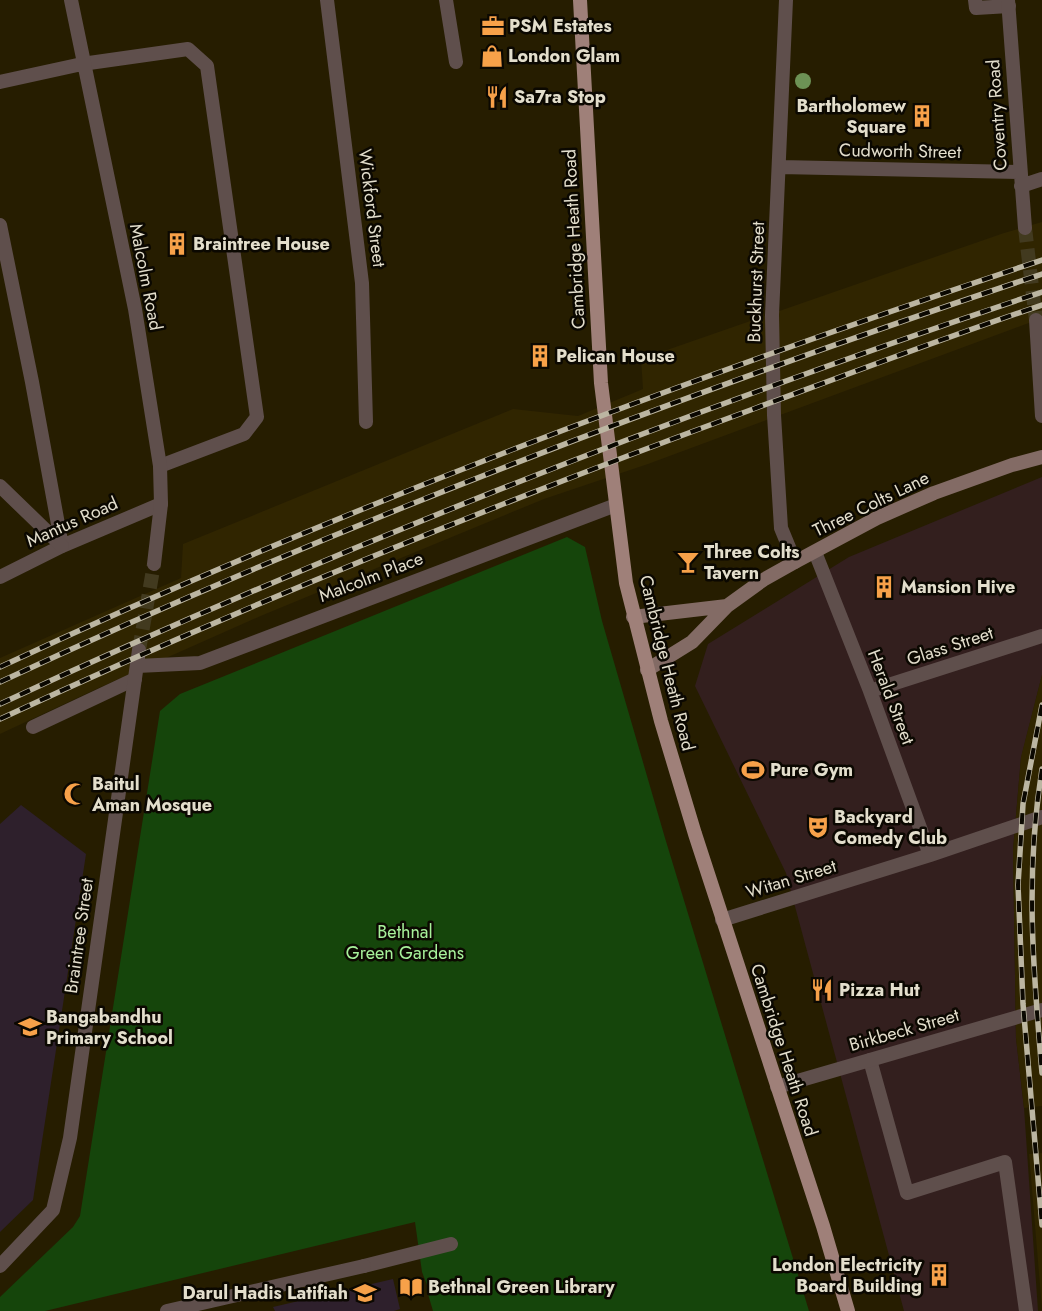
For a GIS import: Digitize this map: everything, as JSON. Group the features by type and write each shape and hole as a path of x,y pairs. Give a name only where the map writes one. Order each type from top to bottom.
{"main road":[{"name":"Cambridge Heath Road","path":"580,0 601,383 626,583 647,670 722,920 823,1226 848,1311"},
{"name":"Three Colts Lane","path":"647,670 692,642 727,606 763,580 795,562 877,518 934,493 1042,457"},
{"name":"Three Colts Lane","path":"633,617 727,606"}],"street":[{"name":"Malcolm Road","path":"71,0 82,64 135,309 160,466 161,504 154,564"},
{"name":"Wickford Street","path":"327,0 362,283 366,422"},
{"path":"446,0 456,62"},
{"name":"Buckhurst Street","path":"786,0 772,315 774,415 781,528 795,562"},
{"path":"975,0 976,8 1008,3"},
{"name":"Coventry Road","path":"1008,3 1025,228"},
{"path":"0,82 82,64 188,50 207,66 257,417 244,434 160,466"},
{"name":"Cudworth Street","path":"780,167 1042,179"},
{"path":"0,225 32,382 62,546"},
{"path":"1036,320 1042,416"},
{"path":"0,486 62,546"},
{"name":"Mantus Road","path":"0,577 62,546 161,504"},
{"name":"Malcolm Place","path":"136,672 200,663 616,505"},
{"name":"Herald Street","path":"815,552 870,691 930,855"},
{"name":"Glass Street","path":"870,691 1042,636"},
{"path":"32,727 136,672 139,650"},
{"name":"Braintree Street","path":"0,1266 53,1210 56,1201 70,1138 136,672"},
{"name":"Witan Street","path":"722,920 930,855 1042,817"},
{"name":"Birkbeck Street","path":"777,1087 1042,1010"},
{"path":"870,1060 907,1193 1005,1162 1026,1311"},
{"path":"173,1310 451,1244"}],"shaded area":[{"path":"1042,222 1042,318 648,464 544,499 263,615 0,734 0,658 181,578 183,544 513,409 578,416 643,389 641,359 1004,233"},
{"path":"1042,477 1042,675 1021,758 1013,850 1016,1038 1024,1108 1038,1311 904,1311 786,873 695,686 708,644 849,557"},
{"path":"1042,675 1042,1106 1024,1108 1016,1038 1013,850 1021,757"},
{"name":"Bangabandhu Primary School","path":"21,805 86,854 33,1200 0,1232 0,824"},
{"path":"1042,1153 1042,1309 1029,1154"},
{"name":"Darul Hadis Latifiah","path":"393,1279 400,1309 394,1311 275,1311 273,1307"}],"green space":[{"name":"Bethnal Green Gardens","path":"567,537 585,547 602,621 665,838 809,1311 433,1311 428,1294 430,1293 422,1272 415,1222 45,1311 0,1311 0,1297 73,1227 80,1216 160,711 180,694"}],"tunnel":[{"path":"1025,228 1036,320"},
{"path":"139,650 154,564"}],"railway":[{"path":"0,667 256,553 515,448 778,351 1042,260"},
{"path":"0,682 256,568 515,463 777,365 1042,274"},
{"path":"0,704 256,590 515,483 777,384 1042,292"},
{"path":"0,719 186,635 469,517 934,342 1042,305"},
{"path":"1042,705 1023,804 1018,885 1023,1004 1042,1225"},
{"path":"1042,769 1037,808 1032,884 1032,921 1042,1073"}],"place":[{"name":"PSM Estates","path":"493,26"},
{"name":"London Glam","path":"492,56"},
{"name":"Sa7ra Stop","path":"497,97"},
{"name":"Bartholomew Square","path":"922,116"},
{"name":"Braintree House","path":"177,244"},
{"name":"Pelican House","path":"540,356"},
{"name":"Three Colts Tavern","path":"688,562"},
{"name":"Mansion Hive","path":"884,587"},
{"name":"Pure Gym","path":"753,770"},
{"name":"Baitul Aman Mosque","path":"75,794"},
{"name":"Backyard Comedy Club","path":"818,827"},
{"name":"Pizza Hut","path":"822,990"},
{"name":"Bangabandhu Primary School","path":"30,1027"},
{"name":"London Electricity Board Building","path":"939,1275"},
{"name":"Bethnal Green Library","path":"411,1287"},
{"name":"Darul Hadis Latifiah","path":"365,1293"}]}
